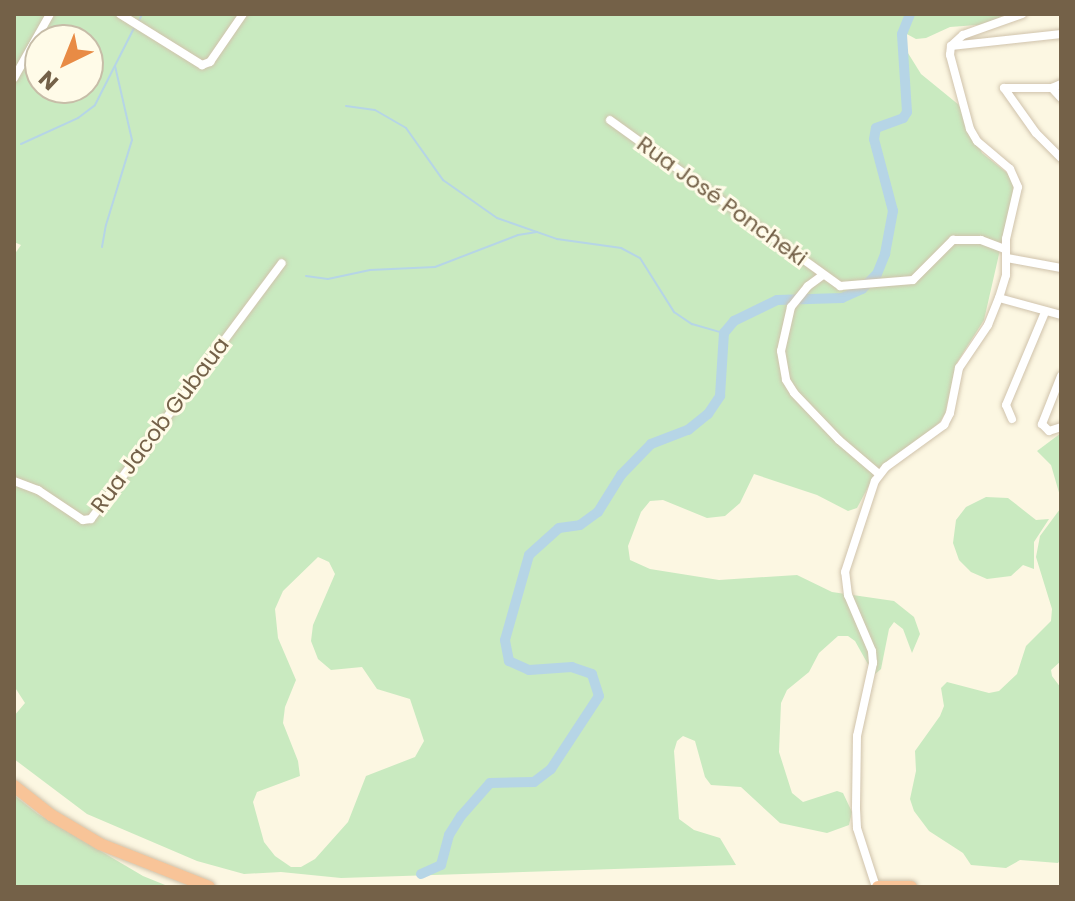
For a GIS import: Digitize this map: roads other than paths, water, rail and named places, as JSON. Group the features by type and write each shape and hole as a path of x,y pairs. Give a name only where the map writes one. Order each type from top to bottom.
{"highway":[{"path":"14,786 51,815 100,844 209,887"},
{"path":"877,887 911,887"}],"street":[{"path":"14,78 50,14"},
{"path":"120,14 202,65 210,62 243,14"},
{"path":"877,887 857,828 856,807 857,736 873,663 872,651 848,595 845,572 848,553 879,474 944,425 950,413 959,368 988,325 999,298 1018,187 1010,169 977,141 970,129 951,63 951,46 963,35 1022,14"},
{"path":"951,46 1061,34"},
{"path":"1061,98 1056,86 1004,88 1036,133 1061,158"},
{"name":"Rua José Poncheki","path":"610,120 823,275 808,286 791,307 781,351 786,380 794,393 839,440 879,474"},
{"path":"823,275 840,286 913,280 921,276 946,245 963,238 1006,254 1061,268"},
{"name":"Rua Jacob Gubaua","path":"14,481 38,490 83,520 91,519 282,263"},
{"path":"999,298 1061,315"},
{"path":"1012,419 1006,405 1045,312"},
{"path":"1061,376 1042,424 1049,431 1061,427"}],"waterway":[{"path":"139,21 142,14"},
{"path":"421,874 441,865 449,835 490,783 534,782 551,769 599,696 592,674 572,667 529,670 509,661 505,640 529,555 559,528 580,525 598,512 621,475 651,444 688,430 708,414 720,396 724,333 734,321 777,300 842,298 862,289 877,274 885,254 893,211 874,139 876,128 903,118 907,112 902,34 910,14"},
{"path":"21,144 78,118 95,105 134,28"},
{"path":"102,247 132,140 115,66"},
{"path":"346,106 375,110 406,128 443,180 497,218 557,239 621,248 640,258 674,312 692,324 724,333"},
{"path":"306,276 328,279 370,270 435,267 518,235 537,232"}]}
